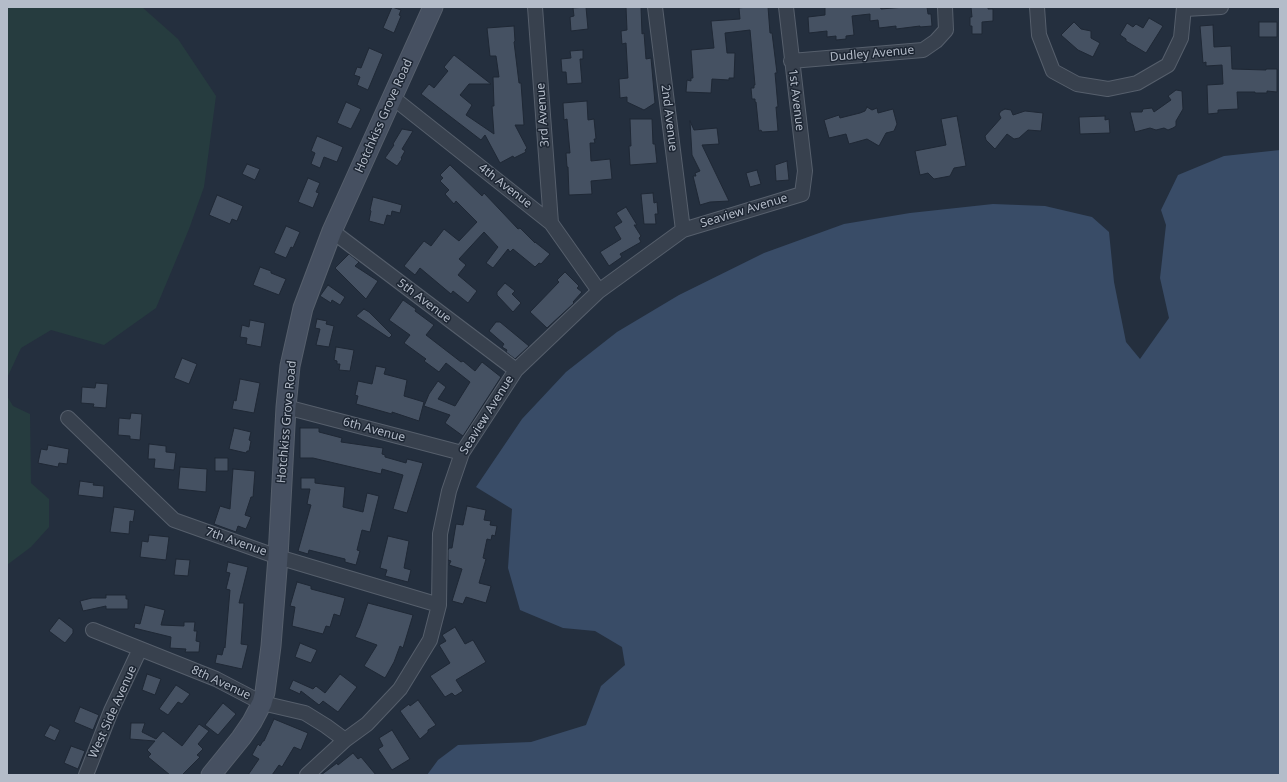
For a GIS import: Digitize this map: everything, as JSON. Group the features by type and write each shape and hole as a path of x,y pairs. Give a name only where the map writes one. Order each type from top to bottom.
{"main road":[{"name":"Hotchkiss Grove Road","path":"211,775 252,722 262,703 265,692 271,646 278,557 286,407 290,366 303,308 332,232 433,7"}],"street":[{"name":"3rd Avenue","path":"536,7 551,222"},
{"name":"2nd Avenue","path":"655,7 683,230"},
{"name":"1st Avenue","path":"786,7 791,61 805,171 802,194"},
{"name":"Dudley Avenue","path":"791,61 922,50 936,41 946,30 945,7"},
{"path":"1037,7 1039,35 1053,71 1077,84 1108,89 1138,83 1168,65 1181,38 1185,8 1221,7"},
{"name":"4th Avenue","path":"392,97 551,222 599,291"},
{"name":"Seaview Avenue","path":"307,775 345,740 367,724 400,689 430,640 439,604 440,534 449,491 462,454 516,370 599,291 683,230 802,194"},
{"name":"5th Avenue","path":"332,232 516,370"},
{"name":"6th Avenue","path":"286,407 462,454"},
{"name":"7th Avenue","path":"68,418 174,520 278,557 439,604"},
{"name":"8th Avenue","path":"92,630 216,679 262,703 305,713 345,740"},
{"name":"West Side Avenue","path":"86,775 111,711 140,649"}],"green space":[{"path":"7,7 142,7 178,39 216,96 204,187 189,229 156,308 104,345 51,330 21,348 7,378"},
{"path":"7,396 13,406 30,414 31,483 49,499 49,527 31,547 7,565"}],"water":[{"path":"1280,150 1280,775 427,775 438,760 458,745 531,742 586,725 601,686 625,665 622,647 595,631 563,628 520,610 508,568 512,509 476,487 522,419 566,372 617,332 679,295 764,253 844,224 910,213 993,204 1045,206 1092,217 1109,232 1114,282 1126,342 1140,359 1169,318 1160,278 1166,225 1161,210 1178,175 1224,156"}],"building":[{"path":"392,7 401,10 399,15 401,16 394,33 383,28"},
{"path":"586,7 588,29 571,31 570,17 574,16 573,8"},
{"path":"626,7 641,7 642,34 644,33 646,59 651,58 655,103 644,110 627,102 627,97 620,98 619,79 628,78 626,43 622,44 621,31 627,30"},
{"path":"768,7 770,33 772,33 777,73 775,73 778,107 776,107 778,131 759,131 756,102 755,99 752,99 751,88 754,88 755,85 750,30 725,33 727,53 735,53 734,78 729,78 729,80 712,79 711,93 686,92 687,80 691,81 691,78 693,78 691,50 714,48 711,21 740,19 739,8"},
{"path":"825,7 880,7 881,9 927,7 928,14 931,14 932,26 896,29 896,26 879,28 878,20 870,21 870,14 852,16 854,35 846,36 846,39 836,40 836,36 827,37 827,31 809,33 808,17 825,15"},
{"path":"971,7 988,7 988,9 993,9 993,21 982,22 982,34 972,34 972,26 970,26 970,17 972,17"},
{"path":"1149,18 1163,26 1146,53 1126,41 1126,39 1120,35 1127,23 1133,27 1136,24 1143,28"},
{"path":"1074,22 1081,29 1091,31 1091,38 1100,43 1093,57 1078,50 1061,35"},
{"path":"1259,22 1277,22 1277,37 1259,37"},
{"path":"1213,25 1214,47 1231,46 1232,69 1277,69 1277,92 1237,92 1238,109 1218,110 1218,113 1208,114 1207,85 1223,84 1222,65 1206,66 1206,62 1203,63 1200,26"},
{"path":"514,26 514,42 519,83 521,83 524,125 515,125 527,148 525,150 526,152 514,158 513,156 500,163 485,135 481,140 421,94 429,84 434,88 448,71 444,67 454,55 491,84 469,84 460,95 472,105 466,115 494,134 492,106 494,106 493,77 499,77 496,56 490,56 487,28"},
{"path":"369,48 383,54 368,90 357,85 360,77 354,75 357,67 361,68"},
{"path":"583,50 583,59 580,59 582,83 567,84 566,72 562,72 561,59 571,58 570,51"},
{"path":"1176,90 1182,91 1183,109 1176,121 1176,126 1168,130 1164,128 1156,130 1150,128 1135,132 1130,112 1142,112 1143,109 1152,108 1154,112 1171,100 1168,96"},
{"path":"587,101 588,120 594,119 596,139 594,139 595,143 590,143 591,161 610,159 612,179 591,181 592,194 569,195 566,153 570,153 567,119 564,120 563,103"},
{"path":"346,102 361,109 351,129 337,123"},
{"path":"867,107 872,110 877,108 878,113 893,109 897,124 894,131 886,133 879,146 867,139 849,144 846,134 829,138 824,120 839,115 840,118 860,113 865,111"},
{"path":"1005,109 1011,110 1013,115 1025,111 1043,113 1041,131 1028,130 1019,138 1014,139 1007,134 995,149 986,140 985,136 1001,118 999,114"},
{"path":"957,116 966,166 954,168 950,176 934,179 928,173 920,175 915,151 946,145 941,119"},
{"path":"1105,116 1105,120 1109,119 1110,133 1080,134 1079,117"},
{"path":"630,119 652,119 653,144 655,144 657,163 630,165"},
{"path":"690,121 694,130 717,128 719,144 702,145 729,201 710,202 700,205 693,176 696,176 695,173 700,171 692,155"},
{"path":"402,129 413,131 402,149 405,151 397,166 385,158"},
{"path":"317,136 343,147 337,162 324,157 320,168 311,164 315,153 311,151"},
{"path":"787,161 789,180 776,181 775,165"},
{"path":"247,164 260,169 255,180 242,174"},
{"path":"450,165 482,196 484,193 518,229 520,228 535,243 550,254 541,264 539,263 535,267 513,249 510,252 508,249 493,268 486,263 498,247 484,232 459,259 466,265 458,275 477,291 468,303 453,291 451,294 420,268 415,275 404,266 424,241 431,246 444,229 459,241 477,222 456,201 454,204 445,194 449,190 440,181 443,178 440,175"},
{"path":"757,170 761,184 750,187 746,173"},
{"path":"308,178 320,183 316,192 319,193 313,208 298,202"},
{"path":"653,193 654,203 657,202 658,214 655,214 656,224 644,224 641,194"},
{"path":"217,195 243,206 237,221 232,219 230,224 209,215"},
{"path":"373,197 402,205 400,213 392,211 391,216 387,215 384,225 369,221"},
{"path":"626,207 637,225 634,225 641,236 639,238 641,242 620,254 622,257 609,266 600,252 621,239 614,227 622,222 616,213"},
{"path":"286,226 300,232 293,248 291,247 286,258 274,253"},
{"path":"349,254 359,262 355,266 378,281 366,299 335,268"},
{"path":"260,267 286,279 279,295 253,285"},
{"path":"565,272 579,286 577,288 582,292 573,302 574,303 547,328 530,312 559,282 557,280"},
{"path":"505,283 515,291 512,294 521,303 513,312 497,295 497,292"},
{"path":"328,285 345,297 340,305 332,300 331,303 320,296"},
{"path":"403,300 434,325 426,335 475,371 482,362 501,377 463,436 445,423 450,415 424,406 429,394 438,381 446,387 438,399 455,406 470,382 446,363 439,372 424,361 426,359 404,343 410,335 389,320"},
{"path":"364,309 369,312 392,335 389,338 356,316"},
{"path":"317,319 327,321 326,324 334,326 329,347 316,345 320,329 315,328"},
{"path":"250,320 265,323 261,347 246,344 247,338 240,337 242,325 249,327"},
{"path":"496,322 500,322 529,346 515,359 502,347 504,344 489,331"},
{"path":"336,347 354,350 350,371 339,370 340,364 337,364 337,361 334,360"},
{"path":"182,358 197,364 189,384 174,378"},
{"path":"376,366 386,368 384,374 407,380 404,396 424,402 419,421 392,412 392,414 356,404 358,396 355,395 358,381 372,384"},
{"path":"240,379 260,383 254,413 232,409 234,400 236,401"},
{"path":"96,383 108,384 106,408 93,407 94,404 81,403 82,387 95,388"},
{"path":"131,413 142,414 140,440 130,439 130,436 118,435 119,418 130,419"},
{"path":"234,428 251,432 249,451 246,453 229,449"},
{"path":"300,428 319,428 319,432 342,438 341,442 383,448 382,454 385,455 385,457 406,463 407,459 423,463 407,513 393,509 403,475 382,469 381,474 313,458 300,458"},
{"path":"149,444 166,446 166,452 176,453 174,470 154,468 155,459 148,459"},
{"path":"48,445 69,449 67,464 59,463 58,467 38,463 41,449 47,450"},
{"path":"215,458 228,458 228,471 215,471"},
{"path":"180,467 207,469 206,492 178,489"},
{"path":"233,469 255,471 253,497 251,497 245,515 251,517 246,529 238,526 236,532 214,524 220,506 230,509"},
{"path":"301,478 315,478 315,483 345,487 343,507 363,512 367,493 379,496 370,532 362,530 357,550 360,551 356,565 345,562 345,559 309,550 308,554 298,551 311,505 307,504 310,489 301,489"},
{"path":"80,481 94,483 93,485 104,486 103,498 78,495"},
{"path":"467,506 486,510 484,520 491,521 490,525 497,526 495,536 492,535 491,540 487,539 483,558 486,559 479,583 491,586 486,603 466,597 463,604 452,601 462,569 449,565 451,561 448,560 448,550 449,548 452,548 456,524 463,525"},
{"path":"114,507 135,510 133,522 130,521 129,534 110,532"},
{"path":"149,535 169,537 166,560 140,557 142,541 148,542"},
{"path":"388,536 409,541 404,568 411,570 408,582 385,576 387,570 380,568"},
{"path":"176,559 190,560 188,576 174,575"},
{"path":"228,562 248,567 239,603 244,603 241,644 248,645 242,669 215,663 217,654 222,655 224,647 225,648 230,590 226,589 230,573 226,572"},
{"path":"297,582 311,586 311,589 345,598 340,616 334,614 330,627 326,626 323,634 292,626 295,607 290,606"},
{"path":"106,595 126,595 126,599 128,599 128,609 106,609 106,606 83,611 80,601 92,598 106,598"},
{"path":"368,603 413,615 403,648 400,646 394,662 385,678 364,666 377,645 355,637"},
{"path":"145,605 165,610 161,625 184,626 184,622 195,622 194,631 197,631 196,641 200,642 199,652 185,652 186,649 170,648 171,637 134,628 135,623 140,624"},
{"path":"59,618 73,629 73,633 65,643 49,631"},
{"path":"455,627 465,644 473,640 486,662 456,680 463,691 455,696 452,693 445,697 430,676 450,663 439,645 446,641 442,635"},
{"path":"300,643 317,650 311,663 295,657"},
{"path":"147,674 161,679 155,695 142,690"},
{"path":"340,674 357,687 338,712 323,701 319,705 301,691 300,694 289,689 293,680 313,689 316,686 325,693"},
{"path":"176,685 190,694 182,704 178,702 168,715 159,709"},
{"path":"418,700 436,725 428,730 428,732 420,739 400,711 409,704 410,706"},
{"path":"223,703 236,714 218,735 205,725"},
{"path":"80,707 99,715 93,730 74,722"},
{"path":"274,719 308,733 301,750 294,747 282,767 279,765 272,775 248,775 259,759 252,755 258,744 260,746 264,741"},
{"path":"131,723 145,723 142,732 156,739 163,731 182,746 199,724 209,731 198,744 203,749 197,755 200,757 182,775 170,775 148,757 151,754 147,750 155,741 130,739"},
{"path":"50,725 60,730 55,741 44,736"},
{"path":"392,730 410,759 392,770 378,749 383,746 379,738"},
{"path":"71,746 85,751 78,769 64,763"},
{"path":"353,753 358,759 361,757 376,775 321,775 337,763 338,765"}]}
